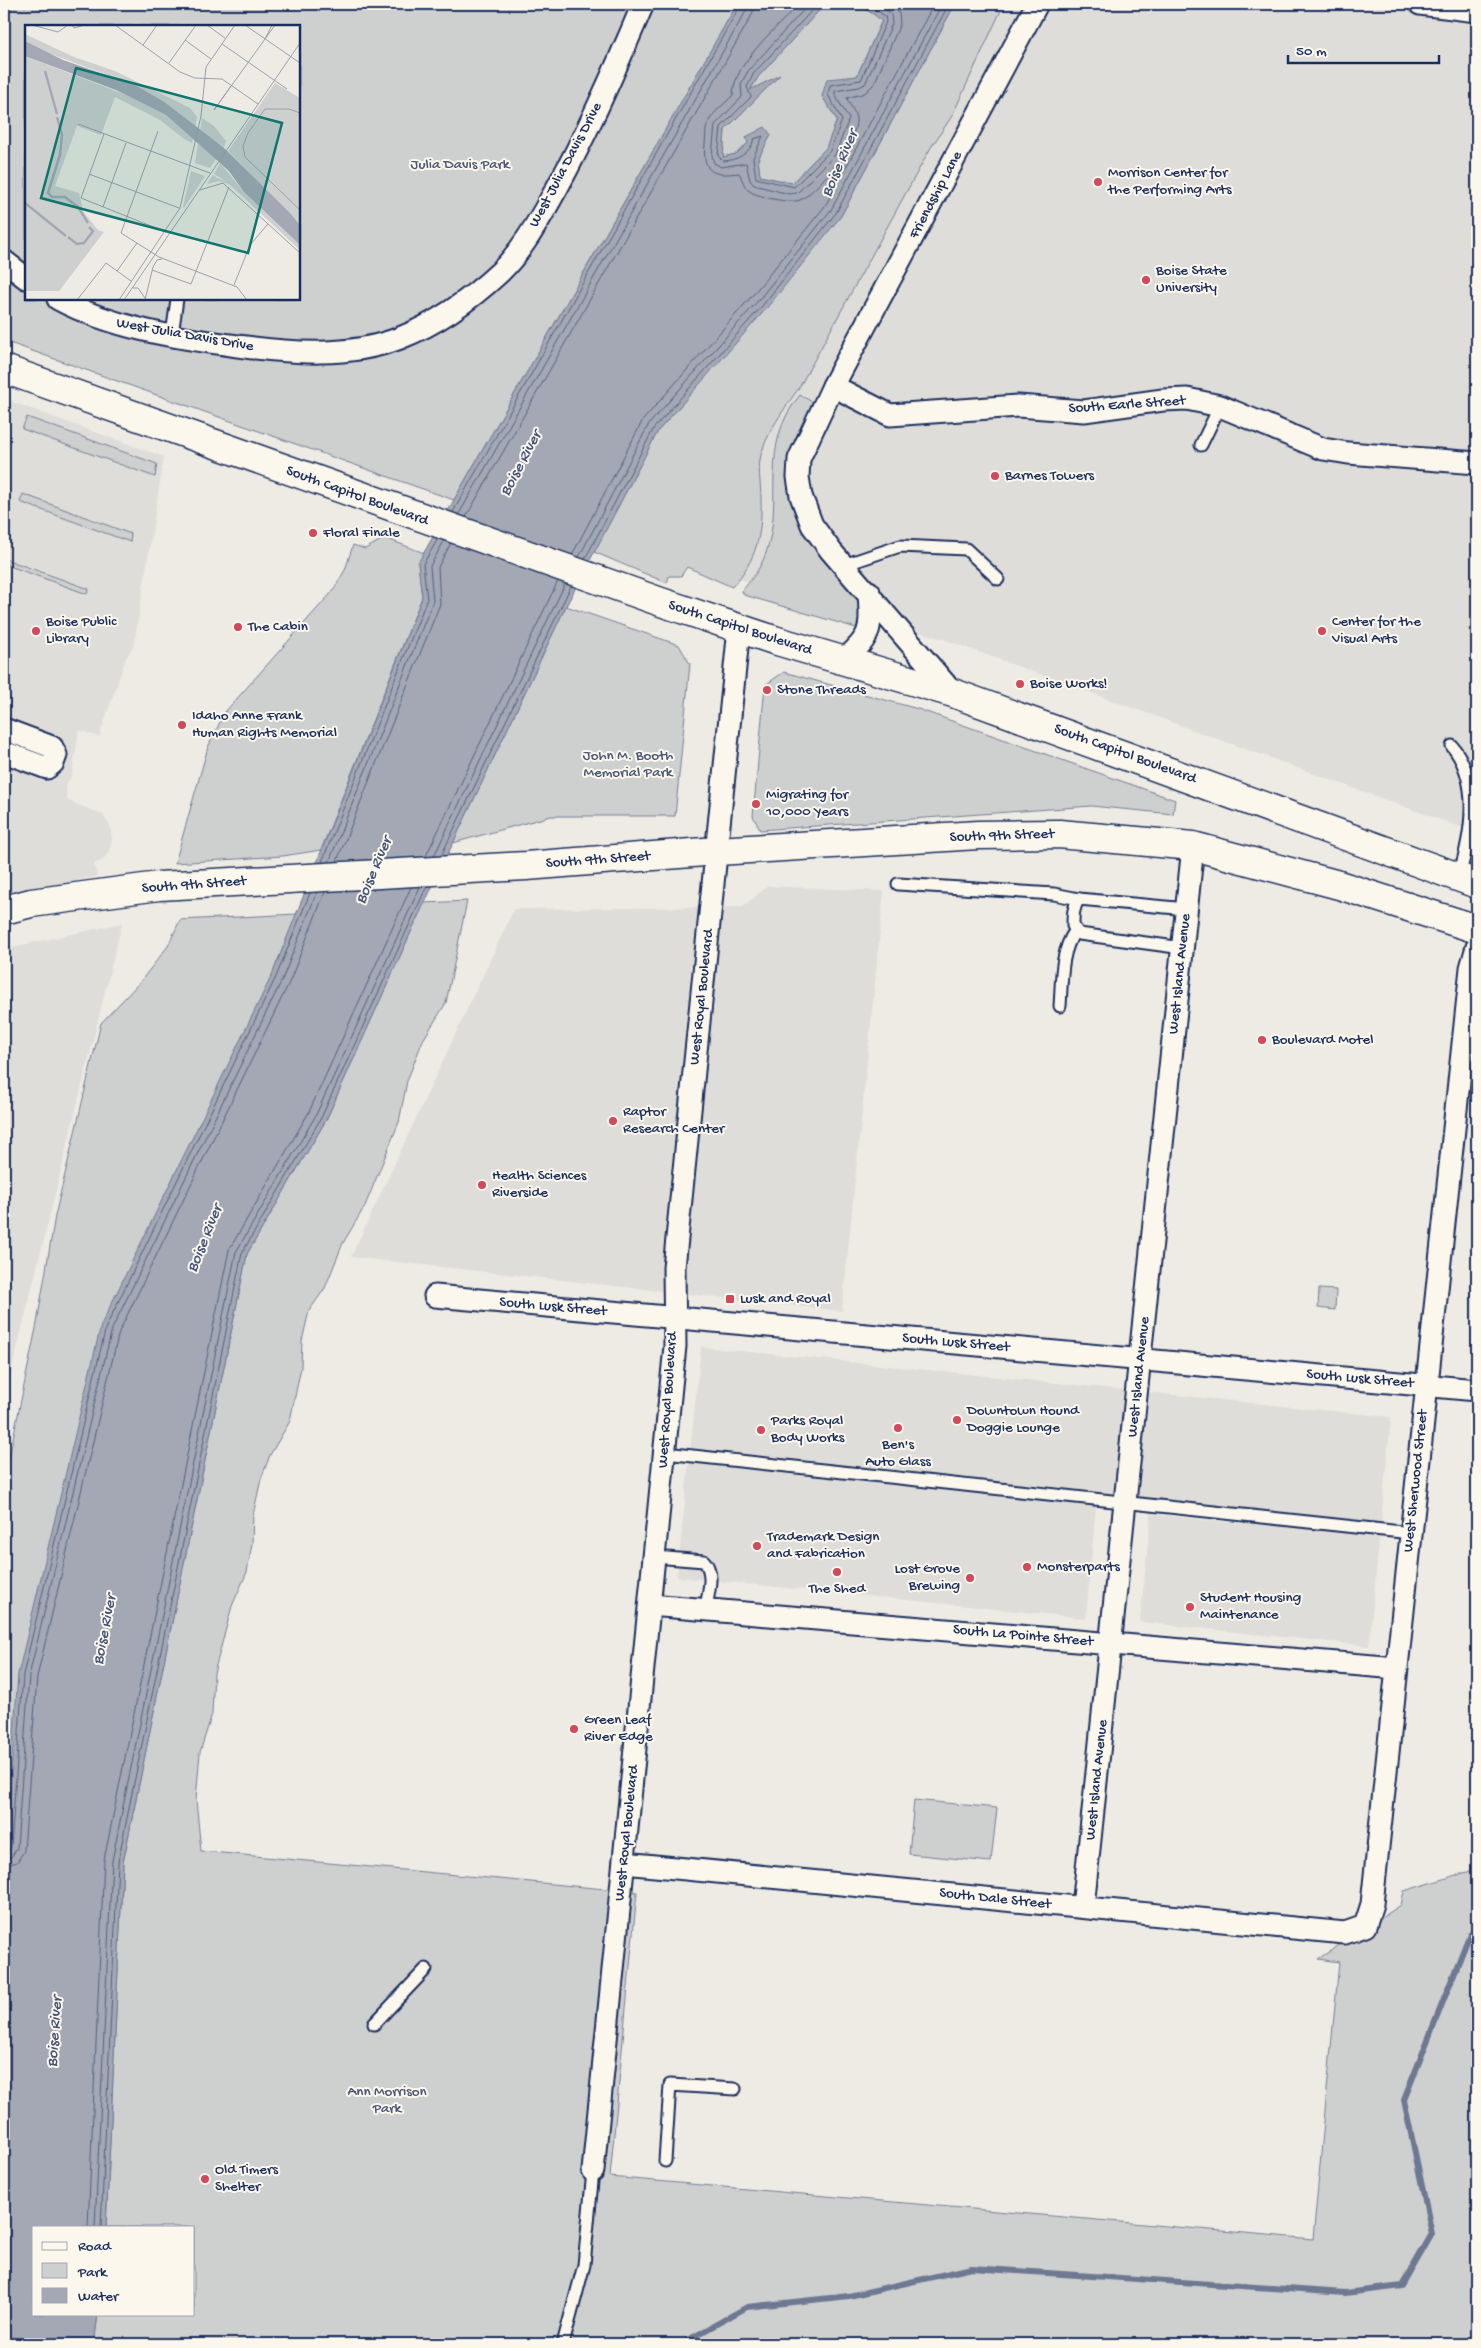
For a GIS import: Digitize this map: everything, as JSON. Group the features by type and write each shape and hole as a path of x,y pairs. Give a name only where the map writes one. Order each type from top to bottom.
{"main road":[{"name":"South Capitol Boulevard","path":"4,369 399,511 661,602 739,628 954,693 1468,881"},
{"name":"South 9th Street","path":"4,910 31,903 158,886 526,866 717,851 978,835 1059,834 1193,846"},
{"path":"1193,846 1340,885 1477,929"}],"street":[{"name":"West Julia Davis Drive","path":"60,300 107,321 198,341 272,350 315,352 353,349 399,338 464,302 502,271 539,220 577,150 643,4"},
{"name":"Friendship Lane","path":"954,693 812,525 806,512 798,477 799,459 834,386 1037,4"},
{"path":"1420,4 1477,11"},
{"path":"4,261 25,277"},
{"name":"South Earle Street","path":"834,386 890,415 1018,406 1084,410 1171,399 1187,399 1220,406 1323,449 1348,453 1477,462"},
{"path":"843,660 861,645 871,627 868,592"},
{"name":"West Royal Boulevard","path":"593,2171 676,1346 674,1268 739,628"},
{"path":"4,729 52,747 56,755 53,763 47,768 4,752"},
{"name":"West Island Avenue","path":"1083,1907 1193,846"},
{"name":"West Sherwood Street","path":"1365,1926 1372,1904 1426,1385 1472,1013 1470,968 1477,947"},
{"name":"South Lusk Street","path":"435,1296 1477,1390"},
{"name":"South La Pointe Street","path":"650,1605 706,1608 1396,1668"},
{"name":"South Dale Street","path":"624,1863 1345,1932 1365,1926"}],"lane":[{"path":"172,335 177,300"},
{"path":"1201,445 1220,406"},
{"path":"844,565 900,546 966,549 998,578"},
{"path":"1452,746 1464,758 1470,777 1474,805 1468,881"},
{"path":"898,884 1054,894 1079,899 1187,910"},
{"path":"1079,899 1074,911 1073,926 1079,934 1183,948"},
{"path":"1060,1006 1064,954 1075,931"},
{"path":"665,1453 1411,1533"},
{"path":"654,1557 704,1561 709,1567 710,1574 706,1608"},
{"path":"374,2024 426,1969"},
{"path":"665,2161 670,2085 735,2089"},
{"path":"563,2344 584,2265 593,2171"}],"shaded area":[{"name":"Boise State University","path":"968,4 1477,4 1477,833 940,638 660,556"},
{"path":"4,399 164,457 134,645 126,658 99,737 79,730 72,775 66,785 67,800 103,815 110,826 112,839 109,851 103,860 94,864 97,876 4,897"},
{"path":"768,886 884,891 842,1311 351,1257 514,909 742,907"},
{"path":"122,923 4,1401 4,949"},
{"path":"701,1347 1391,1417 1369,1646 1140,1622 1151,1514 1243,1524 1244,1511 1097,1495 1086,1618 677,1577"}],"green space":[{"name":"Julia Davis Park","path":"4,4 737,4 454,500 4,341"},
{"path":"825,4 855,6 868,11 882,20 857,76 822,96 837,120 826,148 792,183 760,176 758,159 771,135 748,143 736,154 723,157 725,130 778,76 750,91 758,77"},
{"path":"955,4 1004,4 952,116 930,149 800,386 766,441 759,465 761,512 759,535 752,556 740,577 732,587 687,567 681,576 669,576 667,583 594,552 658,431 841,216"},
{"path":"800,395 814,403 801,430 793,453 789,474 790,493 795,511 817,551 859,603 862,613 863,630 744,595 742,591 758,569 766,553 771,533 775,454 779,434 787,415"},
{"path":"27,417 157,464 155,477 22,429"},
{"path":"23,494 131,534 130,542 20,502"},
{"path":"385,538 424,553 418,563 422,597 321,850 283,856 175,863 208,747 225,712 333,591 345,570 353,545 365,549"},
{"path":"5,559 89,589 87,594 4,564"},
{"name":"John M. Booth Memorial Park","path":"566,606 679,645 690,664 675,816 551,816 453,843"},
{"path":"784,672 918,709 1175,800 1173,814 1091,806 760,830 753,816 765,685"},
{"name":"Ann Morrison Park","path":"467,901 446,1003 423,1040 407,1081 399,1122 365,1206 343,1243 325,1288 309,1311 302,1341 301,1367 290,1421 270,1455 261,1479 253,1515 252,1544 247,1572 232,1606 214,1673 212,1714 200,1752 196,1800 201,1851 637,1892 610,2177 1313,2239 1339,1962 1318,1959 1401,1905 1404,1891 1477,1869 1477,2344 94,2344 98,2316 195,2316 195,2226 106,2226 123,1863 247,1254 326,1120 424,903"},
{"path":"297,914 272,975 8,1826 4,1874 4,1482 37,1323 55,1216 101,1023 140,982 168,946 180,920"},
{"path":"1319,1289 1336,1290 1335,1310 1318,1308"},
{"path":"914,1800 997,1808 991,1862 909,1854"}],"water":[{"name":"Boise River","path":"737,4 825,4 758,77 750,90 780,75 725,130 723,157 736,154 748,143 746,137 765,127 771,135 758,159 760,176 792,183 826,148 837,120 822,96 827,79 857,76 882,21 867,9 845,4 955,4 841,216 766,309 658,431 566,606 415,923 326,1120 247,1254 123,1863 106,2226 32,2226 32,2316 98,2316 94,2344 4,2344 4,1874 18,1674 101,1325 272,975 422,598 418,563"}],"waterway":[{"path":"681,2344 747,2307 849,2296 972,2268 1345,2293 1402,2286 1432,2234 1404,2100 1469,1936 1477,1928"}],"place":[{"name":"Morrison Center for the Performing Arts","path":"1098,182"},
{"name":"Boise State University","path":"1146,280"},
{"name":"Barnes Towers","path":"995,476"},
{"name":"Floral Finale","path":"313,533"},
{"name":"The Cabin","path":"238,627"},
{"name":"Boise Public Library","path":"36,631"},
{"name":"Center for the Visual Arts","path":"1322,631"},
{"name":"Boise Works!","path":"1020,684"},
{"name":"Stone Threads","path":"767,690"},
{"name":"Idaho Anne Frank Human Rights Memorial","path":"182,725"},
{"name":"Migrating for 10,000 Years","path":"756,804"},
{"name":"Boulevard Motel","path":"1262,1040"},
{"name":"Raptor Research Center","path":"613,1121"},
{"name":"Health Sciences Riverside","path":"482,1185"},
{"name":"Lusk and Royal","path":"730,1299"},
{"name":"Downtown Hound Doggie Lounge","path":"957,1420"},
{"name":"Ben's Auto Glass","path":"898,1428"},
{"name":"Parks Royal Body Works","path":"761,1430"},
{"name":"Trademark Design and Fabrication","path":"757,1546"},
{"name":"Monsterparts","path":"1027,1567"},
{"name":"The Shed","path":"837,1572"},
{"name":"Lost Grove Brewing","path":"970,1578"},
{"name":"Student Housing Maintenance","path":"1190,1607"},
{"name":"Green Leaf River Edge","path":"574,1729"},
{"name":"Old Timers Shelter","path":"205,2179"}]}
